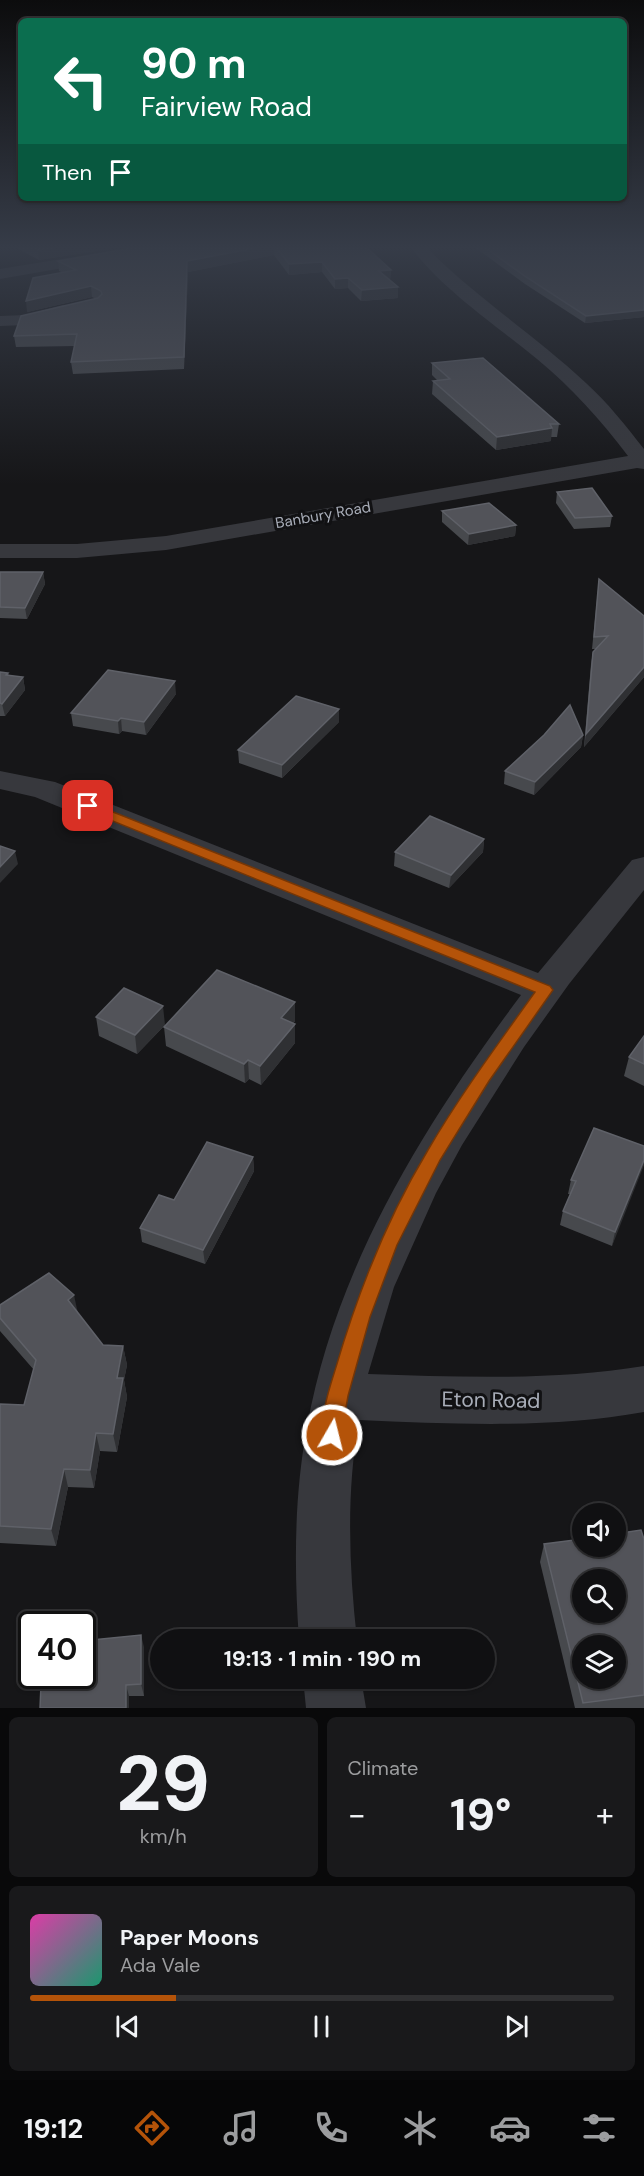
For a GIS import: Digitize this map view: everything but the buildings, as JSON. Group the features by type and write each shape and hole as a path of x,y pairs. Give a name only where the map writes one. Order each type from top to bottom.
{"street":[{"path":"507,326 557,366 588,395 616,425 643,461"},
{"name":"Banbury Road","path":"0,551 77,551 166,543 643,461"},
{"path":"0,780 44,789 545,990"},
{"path":"327,1629 322,1587 324,1494 338,1396 360,1317 388,1245 428,1166 483,1077 545,990 644,868"},
{"name":"Eton Road","path":"338,1396 532,1402 606,1396 644,1389"},
{"path":"333,1689 336,1708"}],"route":[{"path":"88,806 545,990 483,1077 433,1156 388,1245 360,1317 338,1396 332,1435"}]}
